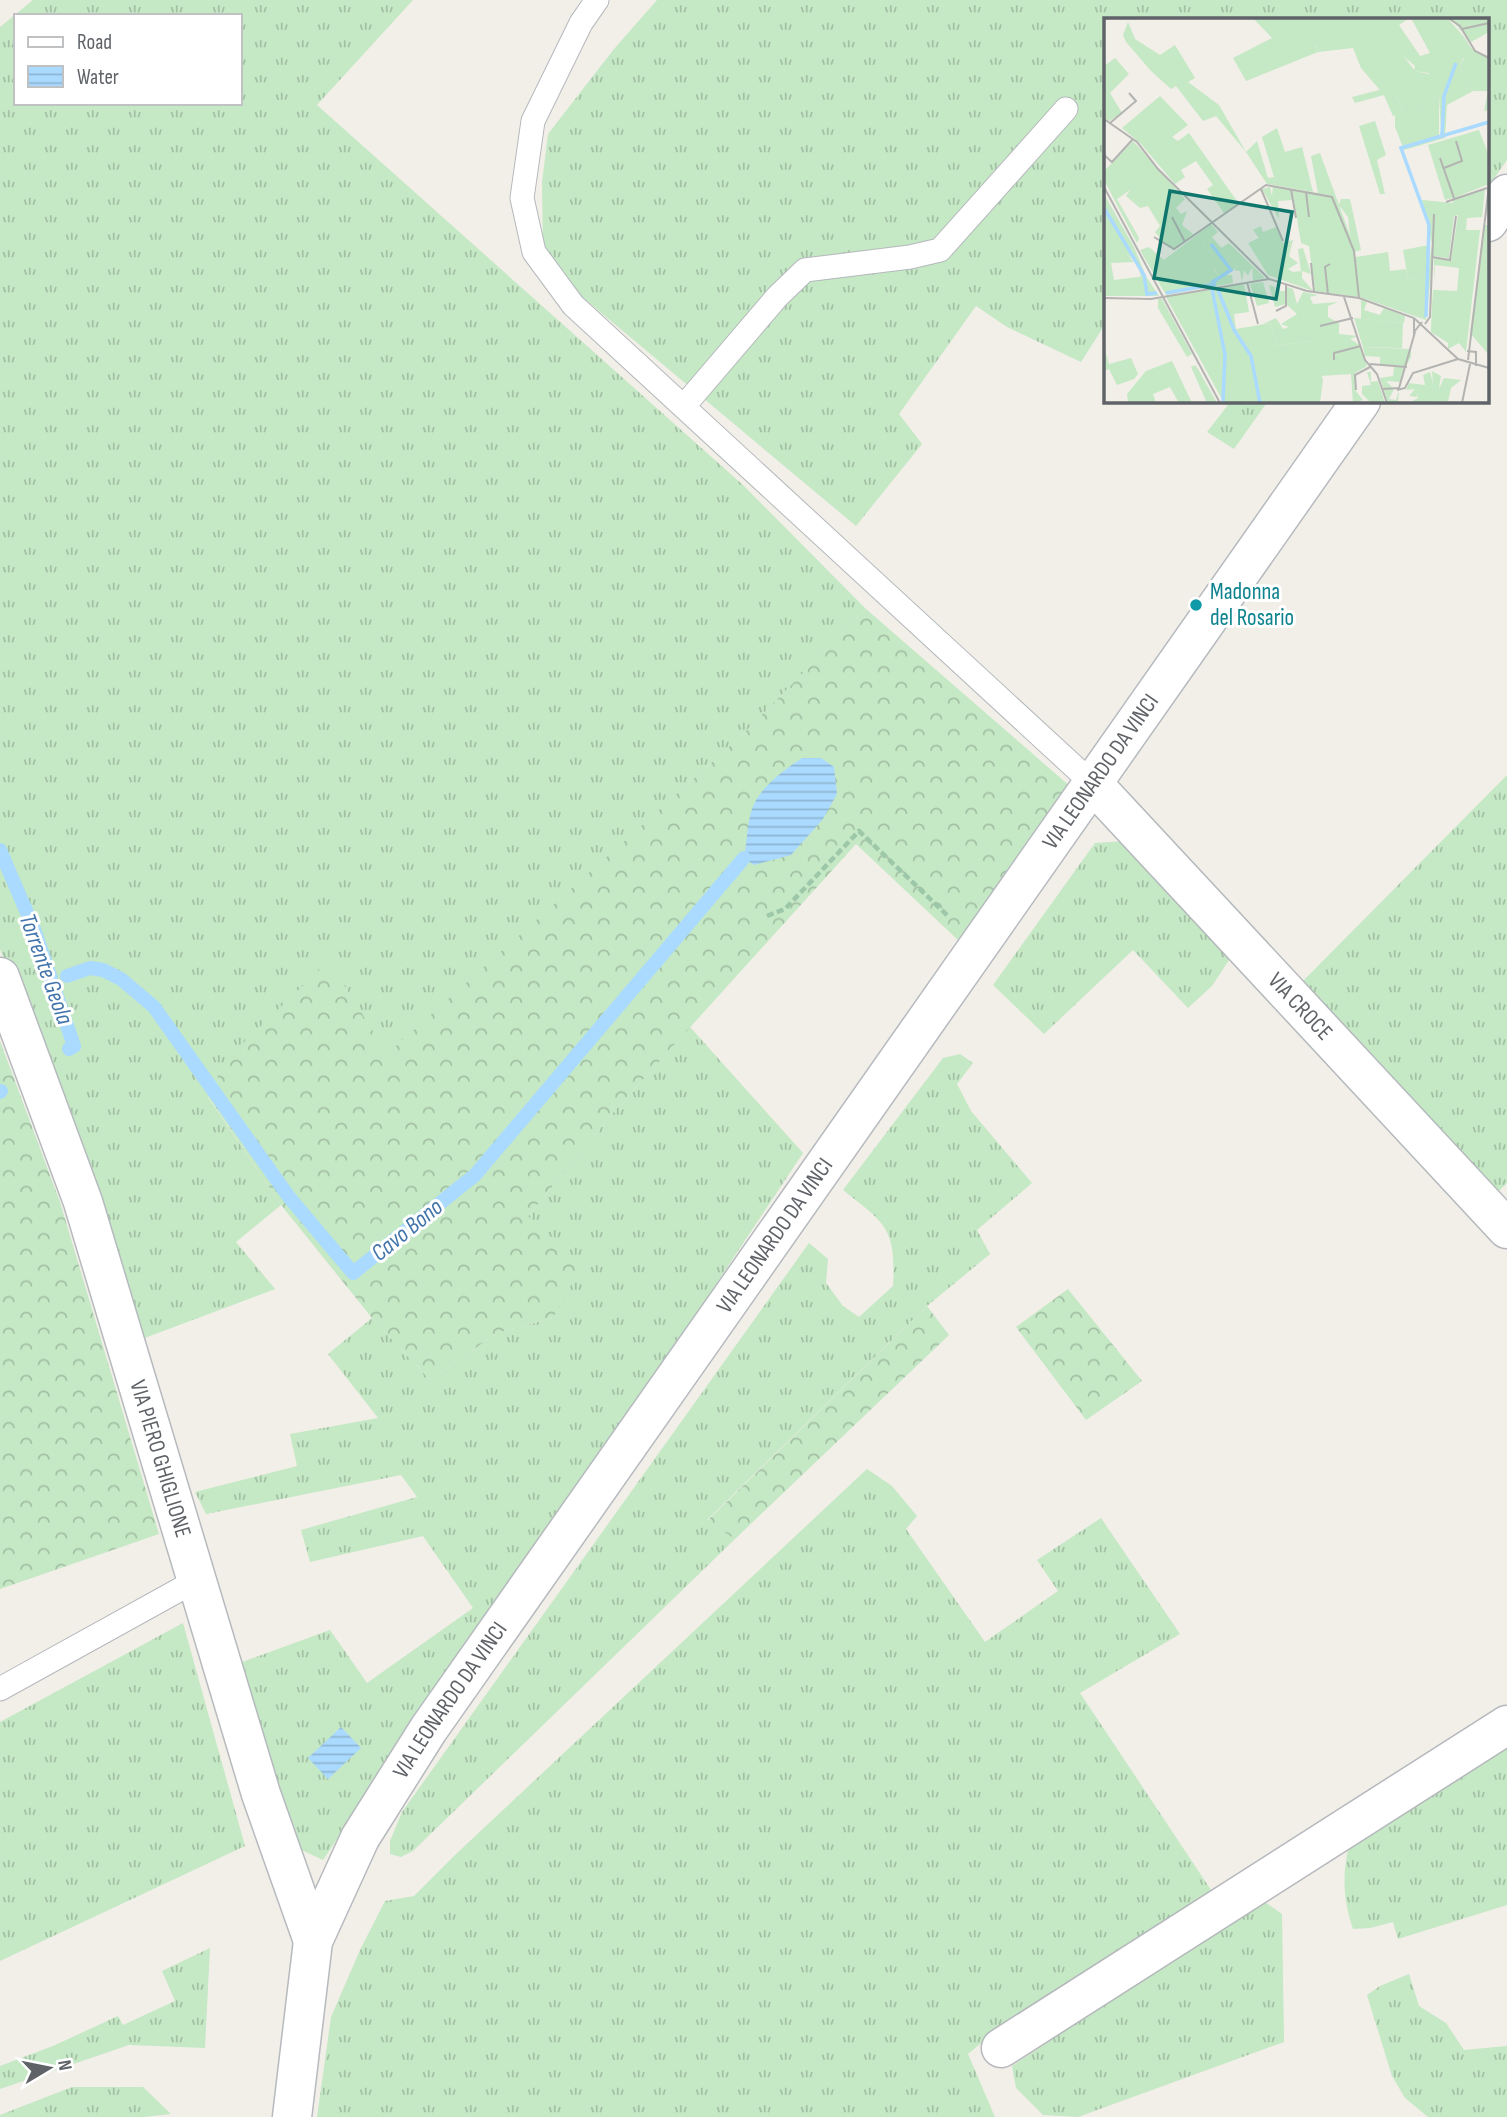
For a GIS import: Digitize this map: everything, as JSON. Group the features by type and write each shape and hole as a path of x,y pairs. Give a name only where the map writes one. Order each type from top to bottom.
{"street":[{"path":"1490,219 1507,194"},
{"name":"VIA LEONARDO DA VINCI","path":"292,2117 313,1941 360,1838 428,1730 1360,402"},
{"name":"VIA CROCE","path":"1093,784 1507,1229"},
{"name":"VIA PIERO GHIGLIONE","path":"0,977 83,1202 261,1794 313,1941"},
{"path":"1001,2048 1507,1725"}],"lane":[{"path":"597,0 581,23 533,121 522,198 534,252 573,305 1093,784"},
{"path":"684,406 777,297 805,270 910,257 940,250 1066,109"},
{"path":"0,1689 197,1580"}],"path":[{"path":"767,916 785,909 859,831 979,946"}],"green space":[{"path":"33,0 413,0 317,105 744,486 866,609 739,738 387,1055 208,1097 281,1205 236,1242 275,1289 142,1339 0,949 0,27 14,16 14,105 242,105 242,14 16,14"},
{"path":"657,0 1507,0 1507,160 1490,184 1490,18 1104,18 1104,326 1081,362 1007,327 976,306 899,414 922,444 856,526 575,291 543,248 542,182 548,134 614,49"},
{"path":"1230,402 1267,402 1234,449 1207,432"},
{"path":"866,609 1072,788 958,940 856,844 617,1108 528,1216 582,1265 553,1318 497,1333 430,1380 372,1318 281,1205 208,1096 227,1058 329,961 387,1054 739,738"},
{"path":"1507,775 1507,1183 1495,1195 1302,982"},
{"path":"1128,841 1233,954 1212,986 1188,1008 1133,950 1044,1034 993,985 1095,843"},
{"path":"690,1027 803,1153 521,1578 400,1746 323,1860 293,1846 276,1796 242,1662 330,1630 367,1683 473,1608 423,1536 310,1562 301,1530 417,1497 401,1475 206,1514 195,1492 297,1466 290,1434 378,1418 328,1354 372,1318 430,1380 497,1333 553,1318 528,1216 617,1108"},
{"path":"0,1041 60,1202 159,1534 0,1589"},
{"path":"960,1054 973,1063 957,1084 971,1111 1032,1183 977,1230 990,1254 927,1306 707,1520 735,1539 413,1851 401,1857 390,1854 390,1841 402,1812 809,1243 828,1259 826,1283 843,1306 859,1317 893,1286 892,1251 885,1229 879,1220 843,1190 943,1058"},
{"path":"1068,1289 1142,1381 1086,1420 1016,1327"},
{"path":"927,1306 949,1335 735,1539 707,1521"},
{"path":"867,1469 892,1486 917,1516 906,1529 985,1642 1058,1591 1037,1560 1101,1518 1180,1634 1080,1693 1215,1896 985,2040 968,2054 995,2117 317,2117 331,2017 385,1901 414,1896"},
{"path":"183,1623 245,1846 0,1961 0,1722"},
{"path":"1507,1742 1507,1905 1398,1939 1393,1922 1353,1929 1345,1887 1349,1845"},
{"path":"1262,1900 1282,1914 1284,2042 1078,2117 1043,2115 1016,2088 1012,2066"},
{"path":"210,1948 205,2048 129,2045 0,2089 0,2066 53,2046 118,2016 123,2025 175,2001 162,1971"},
{"path":"1409,1974 1419,2006 1446,2023 1464,2050 1507,2046 1507,2117 1428,2117 1405,2098 1392,2076 1367,1995 1380,1986"},
{"path":"72,2087 143,2087 171,2114 144,2117 0,2117"}],"water":[{"path":"802,758 821,758 834,767 837,794 823,819 791,855 754,865 744,858 749,821 755,801 773,780"},
{"path":"341,1727 361,1748 328,1779 308,1758"}],"waterway":[{"name":"Torrente Geola","path":"0,850 34,929 74,1046 69,1049"},
{"name":"Cavo Bono","path":"67,976 90,968 103,970 121,979 154,1007 289,1197 353,1273 475,1175 744,858"}],"place":[{"name":"Madonna del Rosario","path":"1196,605"}]}
